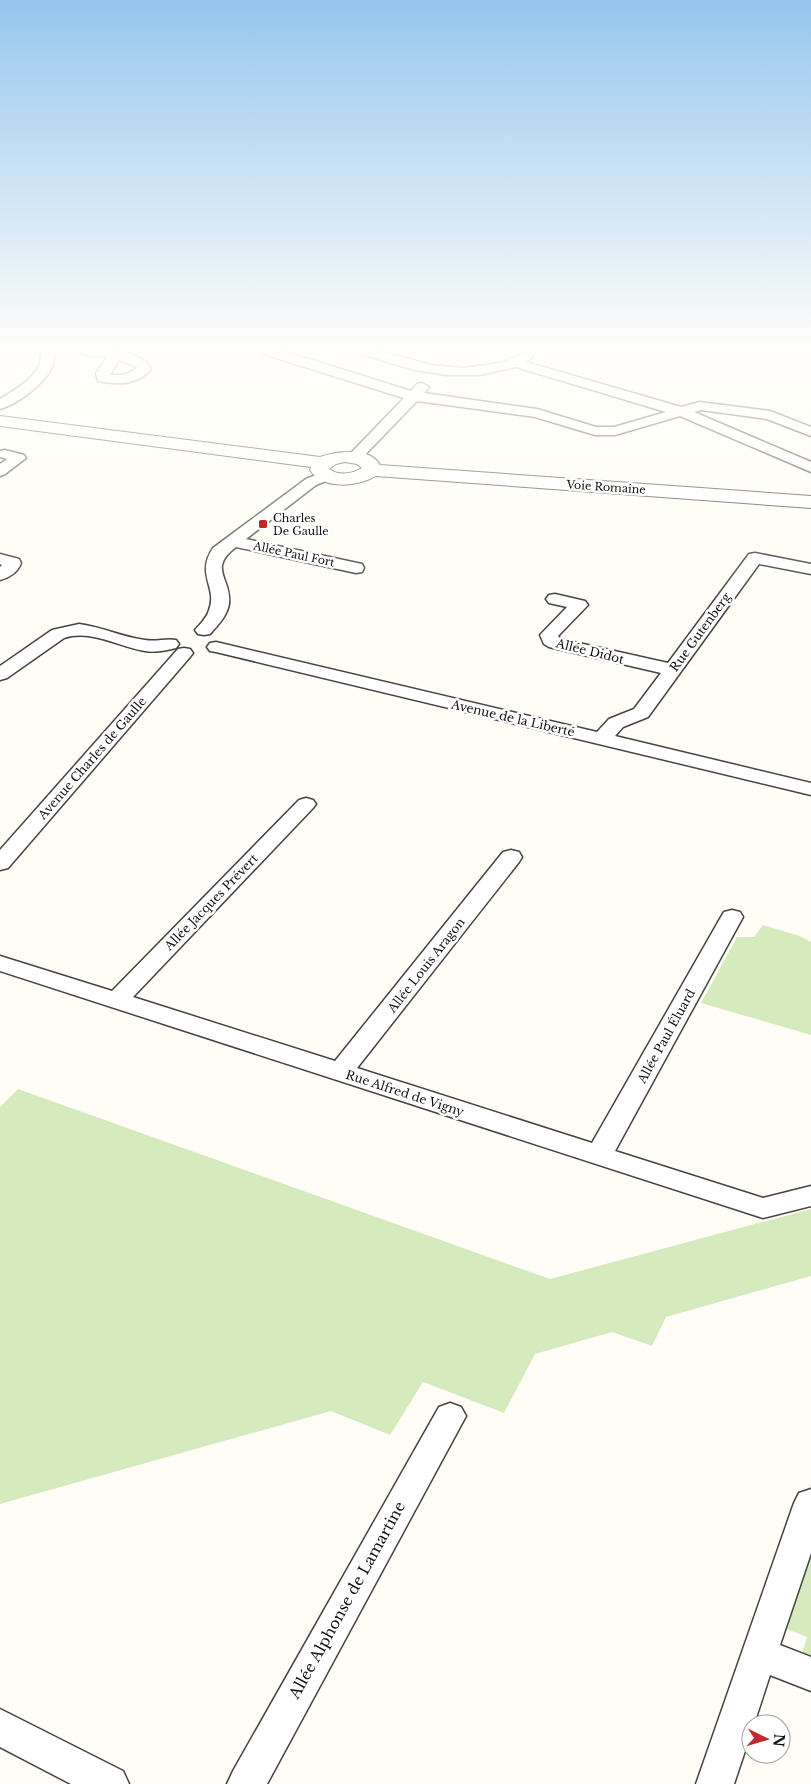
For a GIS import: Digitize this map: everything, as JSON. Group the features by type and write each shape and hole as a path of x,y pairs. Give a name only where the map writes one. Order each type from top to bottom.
{"street":[{"name":"Voie Romaine","path":"89,434 324,469 352,478 372,470 811,502"},
{"path":"354,458 377,434"},
{"path":"734,434 811,467"},
{"path":"0,471 19,458 5,454"},
{"name":"Voie Romaine","path":"324,469 336,458 354,458 367,461 371,464 372,470"},
{"name":"Avenue Charles de Gaulle","path":"0,863 186,638 214,618 220,606 212,569 218,552 311,482 324,469"},
{"name":"Allée Paul Fort","path":"232,541 356,568"},
{"name":"Rue Gutenberg","path":"602,739 616,722 641,713 755,558 811,569"},
{"path":"0,559 13,563 12,566 0,574"},
{"name":"Allée Didot","path":"555,599 579,604 549,635 550,640 555,643 672,670"},
{"path":"0,674 58,634 66,631 88,631 148,646 186,638 218,636 219,641 216,646 201,652 186,638"},
{"name":"Avenue de la Liberté","path":"216,646 811,789"},
{"name":"Allée Jacques Prévert","path":"116,1001 306,804"},
{"name":"Allée Louis Aragon","path":"340,1072 512,857"},
{"name":"Allée Paul Éluard","path":"599,1155 732,917"},
{"name":"Rue Alfred de Vigny","path":"0,963 763,1208 811,1196"},
{"name":"Allée Alphonse de Lamartine","path":"246,1784 450,1416"},
{"path":"715,1784 810,1509"},
{"path":"760,1654 811,1674"},
{"path":"0,1727 110,1784"}],"green space":[{"path":"763,925 800,936 811,942 811,1035 701,1003 737,937 754,937"},
{"path":"18,1089 550,1279 811,1209 811,1276 666,1317 652,1346 612,1332 535,1354 504,1413 423,1382 390,1435 331,1411 0,1504 0,1107"},
{"path":"811,1552 811,1661 801,1657 807,1637 784,1628"}],"place":[{"name":"Charles De Gaulle","path":"263,524"}]}
